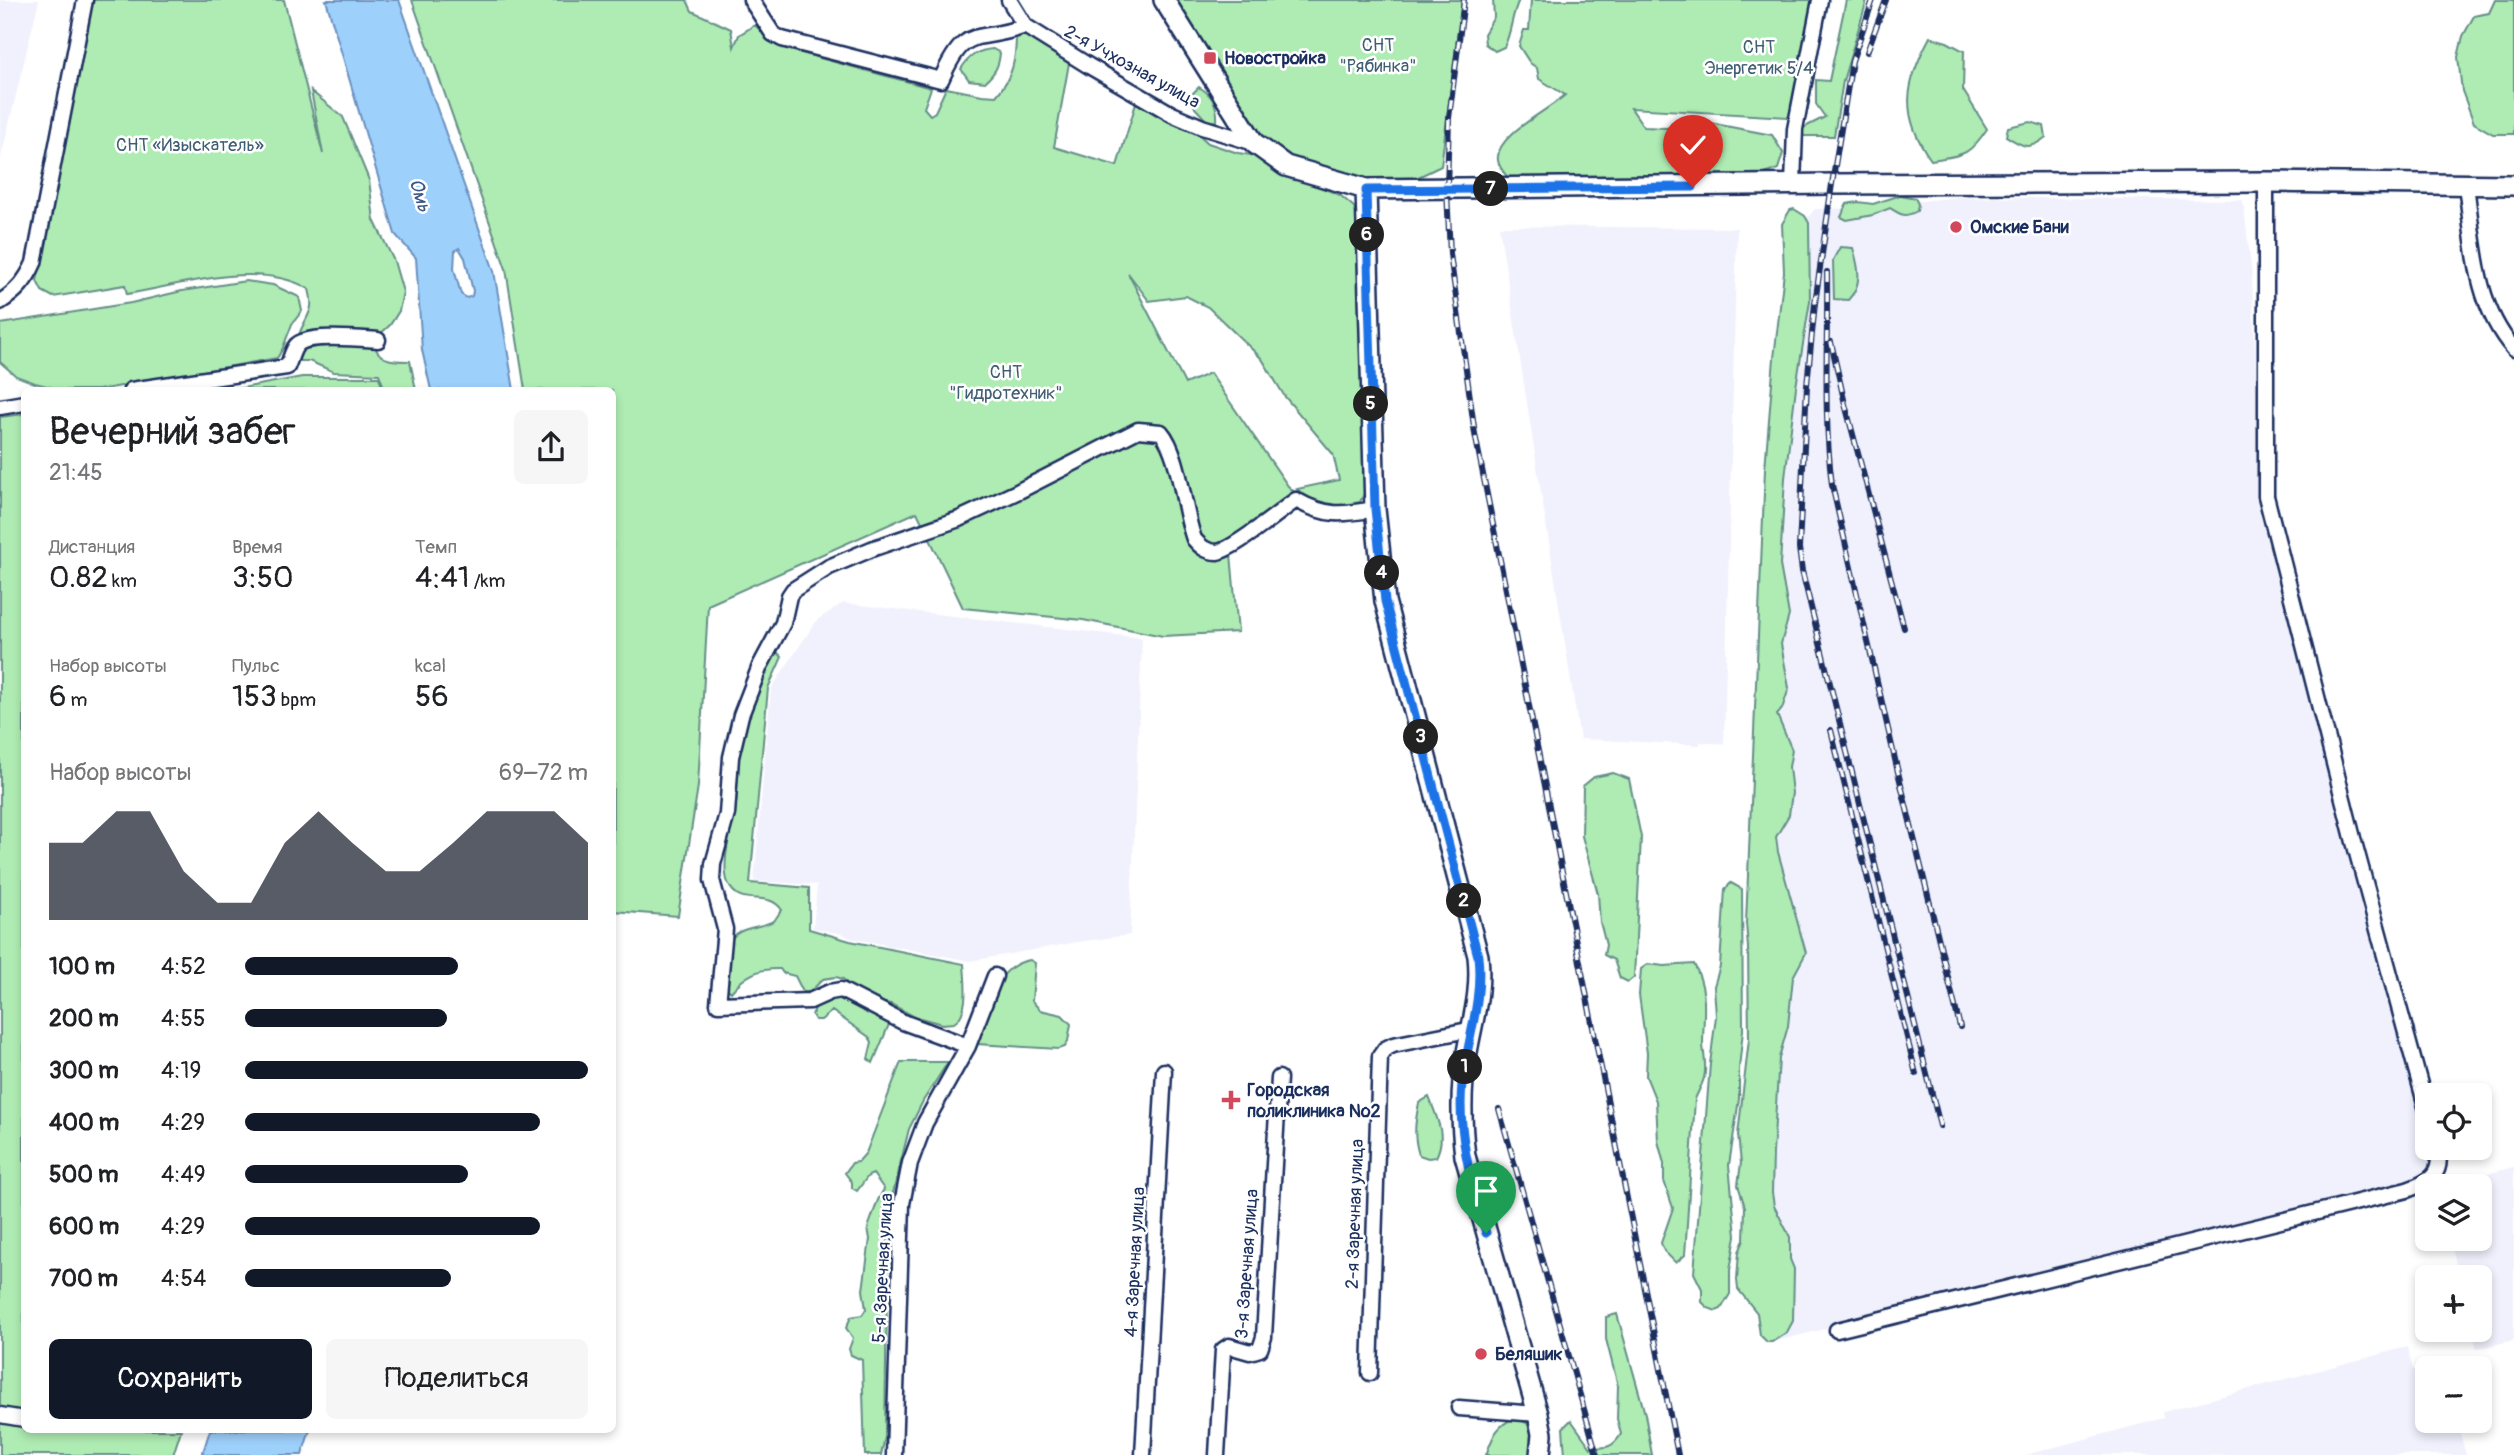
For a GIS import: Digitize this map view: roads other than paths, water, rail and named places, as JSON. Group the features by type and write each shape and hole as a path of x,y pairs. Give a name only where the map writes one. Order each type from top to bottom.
{"street":[{"path":"0,302 28,278 34,263 85,0"},
{"path":"751,0 773,34 782,39 941,80 951,57 961,44 971,38 1006,34 1025,26"},
{"name":"2-я Учхозная улица","path":"1009,0 1025,26 1172,114 1202,127 1254,143"},
{"path":"1164,0 1254,143 1286,166 1366,190 2266,182 2514,185"},
{"path":"1793,185 1795,129 1820,0"},
{"path":"2266,182 2266,496 2354,842 2420,1083"},
{"path":"2466,185 2479,280 2487,308 2514,349"},
{"path":"1366,190 1375,509 1385,601 1478,956 1479,1000 1462,1096 1465,1156 1538,1414 1542,1434 1540,1455"},
{"path":"151,387 288,367 296,345 302,341 346,337 378,340"},
{"path":"0,407 21,404"},
{"path":"968,1046 903,1022 841,990 810,1001 718,1004 725,929 712,880 713,864 727,814 731,757 741,715 760,666 783,624 789,596 793,590 829,567 874,548 959,519 1138,430 1161,432 1166,438 1194,538 1201,547 1215,552 1231,546 1296,500 1324,513 1343,514 1375,509"},
{"name":"5-я Заречная улица","path":"894,1455 902,1204 910,1163 925,1123 968,1046 995,976"},
{"name":"2-я Заречная улица","path":"1370,1373 1380,1056 1385,1049 1393,1045 1473,1029"},
{"name":"4-я Заречная улица","path":"1143,1455 1164,1071"},
{"name":"3-я Заречная улица","path":"1217,1455 1223,1350 1229,1346 1255,1351 1260,1349 1264,1337 1279,1078"},
{"path":"1837,1330 2407,1190 2422,1185 2437,1174 2440,1160"},
{"path":"1459,1408 1538,1414"},
{"path":"0,1415 21,1418"}],"water":[{"name":"Омь","path":"326,0 399,0 494,271 513,387 430,387 422,350 416,258 395,234","holes":["459,248 465,258 472,296 467,298 461,294 454,269 455,251"]},
{"path":"209,1433 309,1433 302,1455 202,1455"}],"railway":[{"path":"1464,0 1449,118 1447,190 1450,254 1475,434 1678,1455"},
{"path":"1873,0 1852,61 1815,303 1807,385 1799,548 1802,571 1940,1126"},
{"path":"1867,52 1886,0"},
{"path":"1827,272 1827,405 1832,485 1960,1027"},
{"path":"1831,342 1904,628"},
{"path":"1831,730 1916,1074"},
{"path":"1499,1109 1597,1455"}],"place":[{"name":"Новостройка","path":"1210,58"},
{"name":"Омские Бани","path":"1956,227"},
{"name":"Городская поликлиника №2","path":"1231,1100"},
{"name":"Беляшик","path":"1481,1354"}],"park label":[{"name":"СНТ \"Рябинка\"","path":"1378,55"},
{"name":"СНТ Энергетик 5/4","path":"1759,57"},
{"name":"СНТ «Изыскатель»","path":"190,145"},
{"name":"СНТ \"Гидротехник\"","path":"1006,382"}]}
